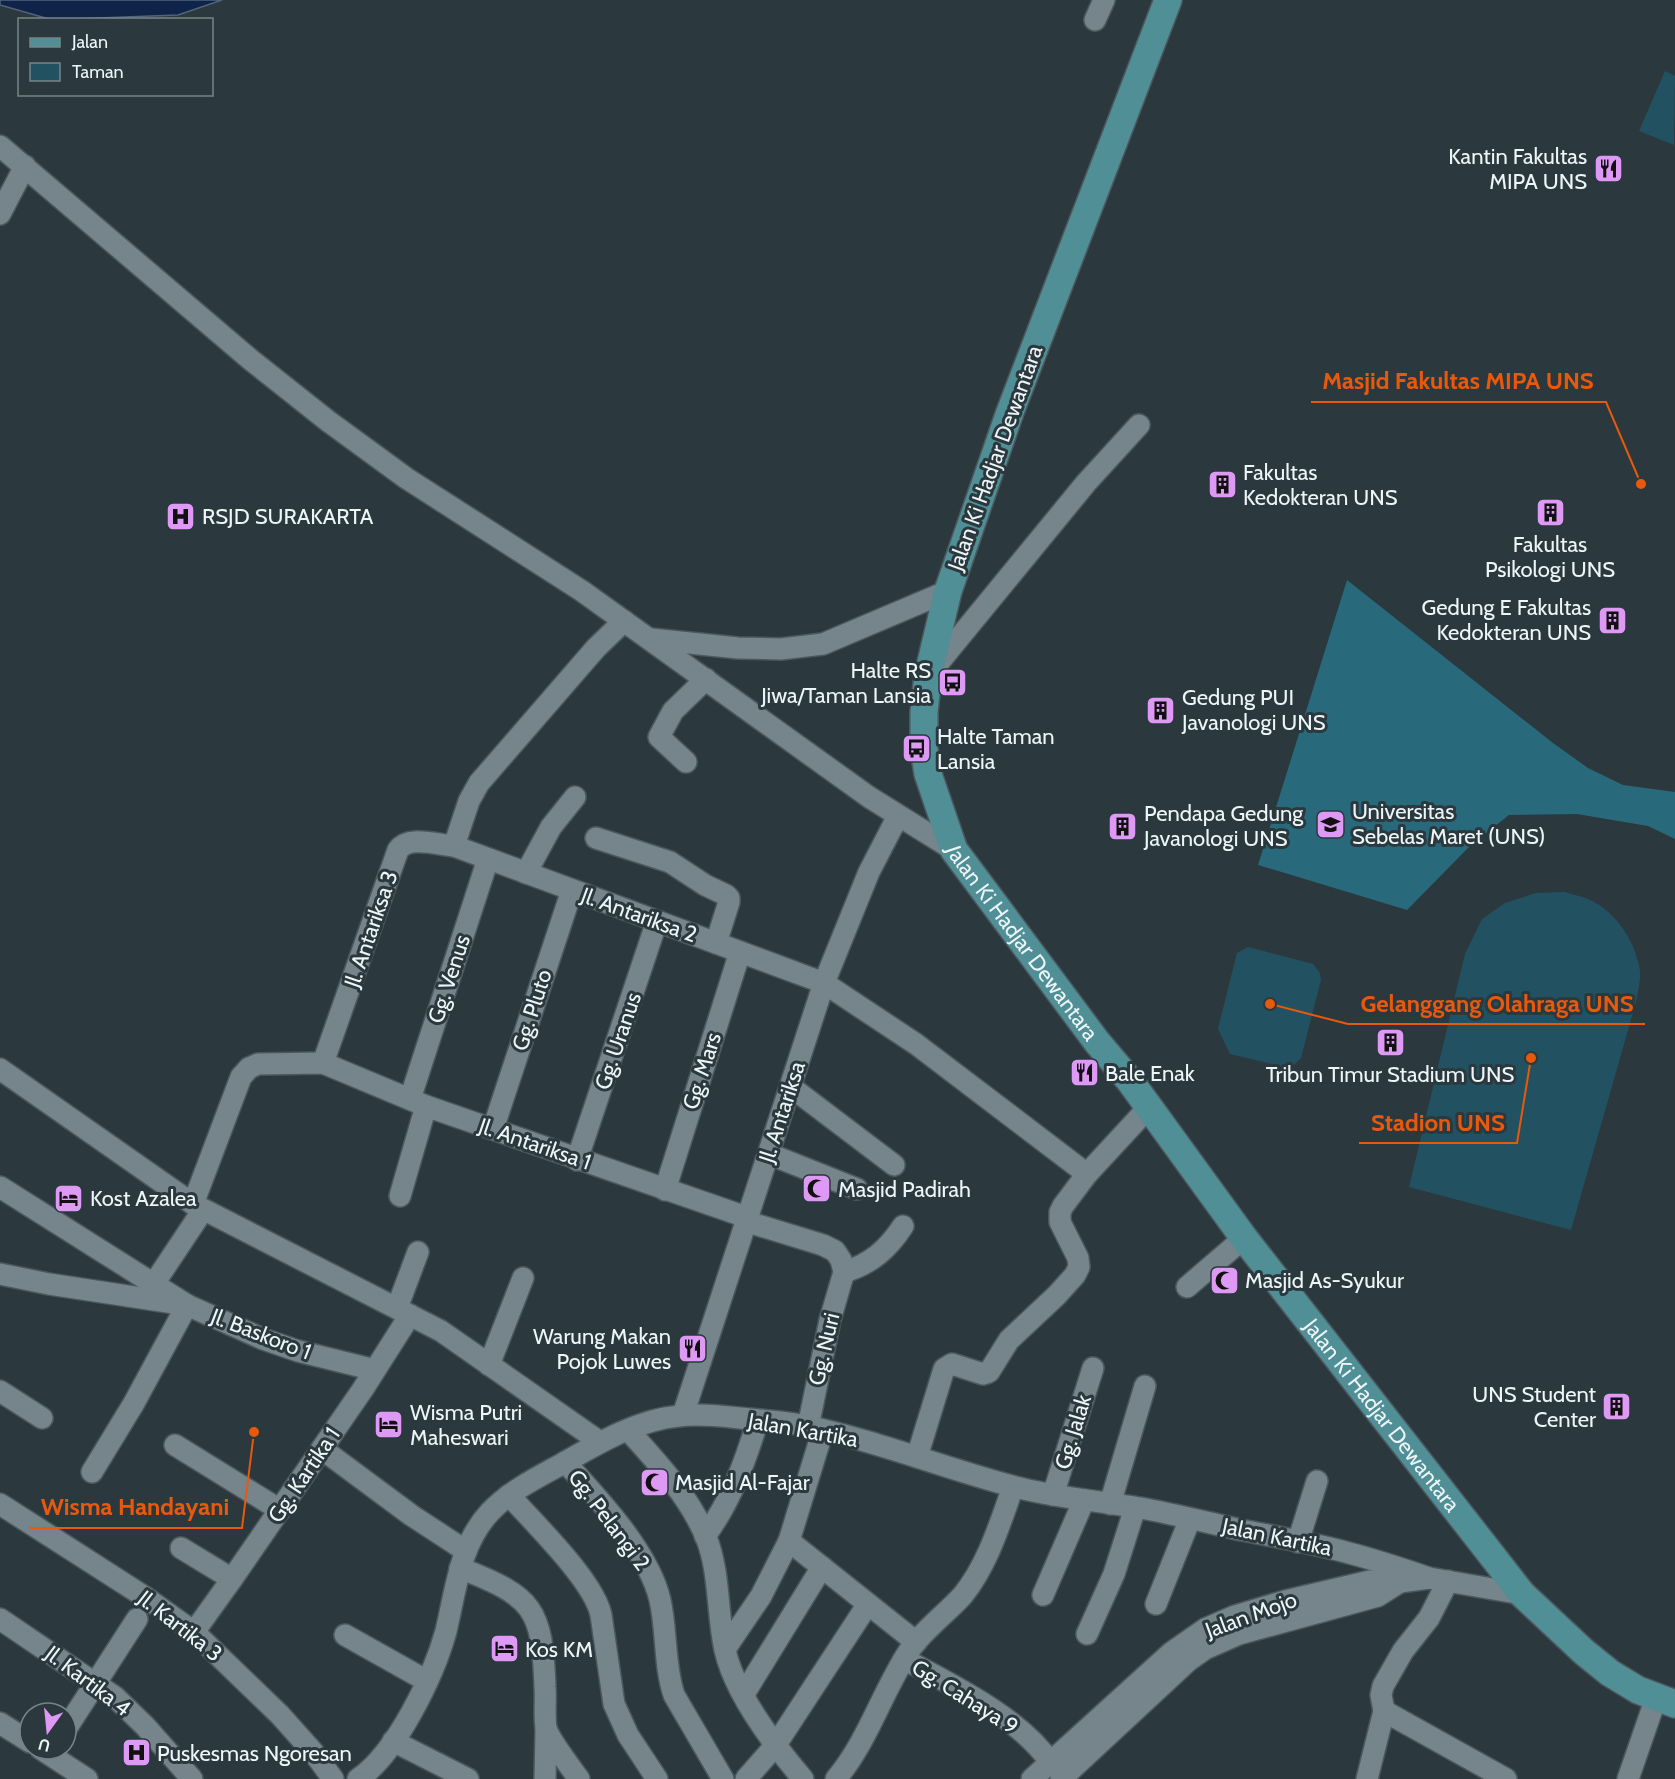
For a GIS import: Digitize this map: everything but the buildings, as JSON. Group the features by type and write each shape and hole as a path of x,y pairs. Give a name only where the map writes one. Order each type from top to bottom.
{"main road":[{"name":"Jalan Ki Hadjar Dewantara","path":"1168,0 1010,412 948,591 928,675 924,712 927,774 954,850 1097,1042 1130,1081 1244,1238 1522,1594 1595,1663 1622,1681 1665,1701"}],"street":[{"path":"1095,20 1104,0"},
{"path":"0,146 251,360 328,421 406,478 650,639 869,797 954,850"},
{"path":"0,214 25,166"},
{"path":"928,675 1086,483 1139,425"},
{"path":"650,639 738,648 781,649 823,644 948,591"},
{"path":"454,846 479,783 596,648 624,621"},
{"path":"686,762 659,744 659,737 673,711 705,679"},
{"path":"526,873 551,827 575,797"},
{"name":"Jl. Antariksa","path":"683,1415 824,983 869,872 898,816"},
{"path":"596,837 670,862 705,885 726,895 729,902 716,943"},
{"name":"Jl. Antariksa 3","path":"323,1063 398,850 401,846 411,842 454,846"},
{"name":"Jl. Antariksa 2","path":"454,846 824,983 916,1044 1087,1174"},
{"name":"Gg. Venus","path":"400,1196 418,1102 488,859"},
{"name":"Gg. Pluto","path":"493,1130 572,890"},
{"name":"Gg. Uranus","path":"578,1160 657,921"},
{"name":"Gg. Mars","path":"665,1190 740,952"},
{"path":"153,1285 198,1207 241,1077 249,1068 258,1064 323,1063"},
{"name":"Jl. Antariksa 1","path":"323,1063 493,1130 824,1245 835,1251 841,1260 844,1272"},
{"path":"0,1069 198,1207 403,1311 457,1341 600,1442"},
{"path":"791,1087 894,1165"},
{"path":"917,1457 944,1369 952,1364 983,1374 989,1372 1009,1340 1057,1295 1077,1272 1078,1258 1060,1217 1068,1198 1149,1107"},
{"path":"769,1154 857,1189"},
{"name":"Jl. Baskoro 1","path":"0,1187 187,1305 282,1346 375,1370"},
{"path":"844,1272 861,1267 881,1254 903,1226"},
{"path":"1187,1287 1244,1238"},
{"name":"Gg. Kartika 1","path":"194,1632 375,1370 403,1311 418,1252"},
{"name":"Gg. Nuri","path":"725,1649 761,1596 789,1541 815,1428 830,1320 844,1272"},
{"path":"0,1274 187,1305 134,1403 92,1472"},
{"path":"489,1365 524,1278"},
{"name":"Gg. Jalak","path":"1053,1495 1093,1368"},
{"path":"1110,1504 1144,1386"},
{"path":"0,1391 42,1418"},
{"name":"Jalan Kartika","path":"358,1779 372,1768 393,1741 427,1681 445,1632 463,1559 477,1527 491,1510 509,1495 600,1442 662,1418 683,1415 758,1420 815,1428 1013,1487 1135,1508 1347,1552 1438,1579"},
{"path":"705,1536 725,1506 735,1485 758,1420"},
{"path":"628,1430 663,1469 685,1500 705,1536 713,1565 728,1659 744,1694 775,1746 803,1779"},
{"path":"175,1445 280,1510"},
{"path":"322,1449 411,1515 463,1559 528,1605 538,1623 545,1661 545,1779"},
{"name":"Gg. Pelangi 2","path":"565,1462 590,1489 649,1570 660,1600 670,1681 674,1695 723,1779"},
{"path":"1298,1542 1317,1481"},
{"path":"836,1779 859,1746 910,1650 964,1593 974,1577 994,1539 1013,1487"},
{"path":"509,1495 594,1594 599,1604 614,1704 628,1735 657,1779"},
{"path":"1043,1595 1084,1500"},
{"name":"Jl. Kartika 3","path":"0,1504 145,1597 194,1632 280,1715 314,1753 333,1779"},
{"path":"1087,1635 1114,1574 1135,1508"},
{"path":"1156,1604 1190,1519"},
{"name":"Gg. Cahaya 9","path":"789,1541 868,1604 910,1650 999,1714 1035,1744 1055,1771"},
{"path":"181,1548 232,1580"},
{"path":"744,1694 822,1567"},
{"path":"1367,1779 1384,1711 1381,1692 1403,1651 1423,1627 1438,1579"},
{"name":"Jalan Mojo","path":"1032,1779 1055,1771 1172,1652 1205,1629 1234,1616 1285,1600 1370,1581 1400,1582 1438,1579 1522,1594"},
{"path":"746,1779 775,1746 868,1604"},
{"name":"Jl. Kartika 4","path":"0,1619 97,1683 138,1719 192,1779"},
{"path":"78,1711 138,1619"},
{"path":"345,1635 427,1681"},
{"path":"1628,1779 1665,1701"},
{"path":"1384,1711 1506,1779"},
{"path":"0,1723 18,1734"},
{"path":"546,1730 579,1779"},
{"path":"393,1741 468,1779"},
{"path":"62,1761 87,1779"}],"green space":[{"path":"1665,71 1675,76 1674,145 1639,131"},
{"path":"1565,892 1597,904 1614,918 1632,945 1640,974 1636,1002 1571,1230 1409,1187 1465,954 1482,919 1505,903 1536,893"},
{"path":"1248,947 1313,964 1320,973 1321,980 1301,1058 1294,1065 1285,1067 1230,1054 1218,1029 1237,953"}],"shaded area":[{"path":"0,0 222,0 178,15 98,18 46,18 0,5"},
{"path":"1347,580 1553,743 1588,768 1623,785 1675,792 1675,839 1648,826 1577,814 1509,815 1471,845 1407,910 1258,865"}],"place":[{"name":"Kantin Fakultas MIPA UNS","path":"1608,169"},
{"name":"Masjid Fakultas MIPA UNS","path":"1641,484"},
{"name":"Fakultas Kedokteran UNS","path":"1222,485"},
{"name":"Fakultas Psikologi UNS","path":"1550,512"},
{"name":"RSJD SURAKARTA","path":"181,516"},
{"name":"Gedung E Fakultas Kedokteran UNS","path":"1612,620"},
{"name":"Halte RS Jiwa/Taman Lansia","path":"952,683"},
{"name":"Gedung PUI Javanologi UNS","path":"1161,710"},
{"name":"Halte Taman Lansia","path":"916,749"},
{"name":"Universitas Sebelas Maret (UNS)","path":"1331,824"},
{"name":"Pendapa Gedung Javanologi UNS","path":"1123,826"},
{"name":"Gelanggang Olahraga UNS","path":"1270,1004"},
{"name":"Tribun Timur Stadium UNS","path":"1390,1042"},
{"name":"Stadion UNS","path":"1531,1058"},
{"name":"Bale Enak","path":"1084,1073"},
{"name":"Masjid Padirah","path":"817,1189"},
{"name":"Kost Azalea","path":"69,1198"},
{"name":"Masjid As-Syukur","path":"1224,1280"},
{"name":"Warung Makan Pojok Luwes","path":"692,1349"},
{"name":"UNS Student Center","path":"1617,1407"},
{"name":"Wisma Putri Maheswari","path":"389,1425"},
{"name":"Wisma Handayani","path":"254,1432"},
{"name":"Masjid Al-Fajar","path":"654,1482"},
{"name":"Kos KM","path":"504,1649"},
{"name":"Puskesmas Ngoresan","path":"136,1753"}]}
